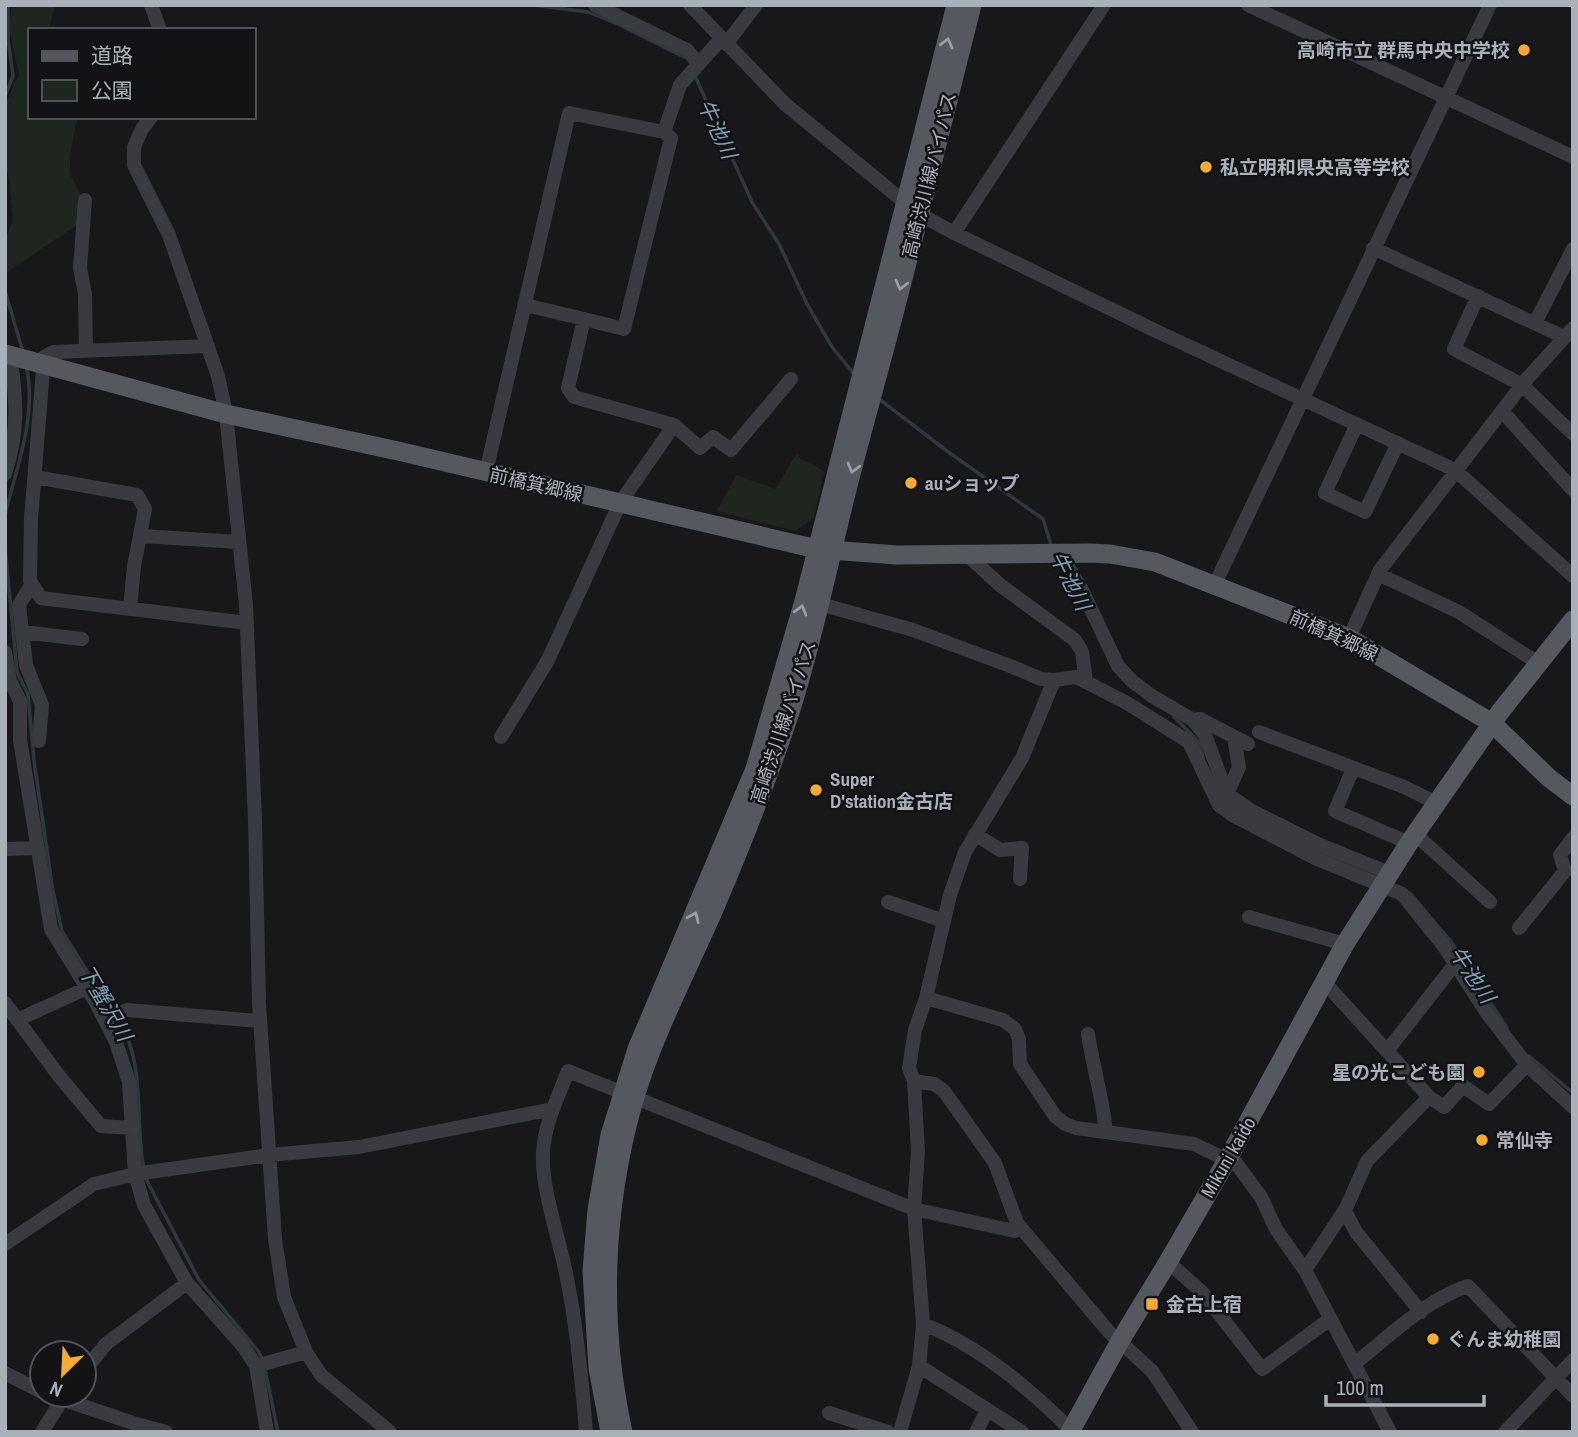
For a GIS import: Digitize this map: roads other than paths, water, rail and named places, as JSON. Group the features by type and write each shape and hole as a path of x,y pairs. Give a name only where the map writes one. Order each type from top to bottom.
{"main road":[{"name":"高崎渋川線バイパス","path":"913,208 956,5"},
{"name":"高崎渋川線バイパス","path":"623,1432 616,1396 608,1317 607,1255 628,1095 637,1049 755,769 825,550 913,208 972,5"},
{"name":"前橋箕郷線","path":"23,359 226,414 825,550 897,555 1110,554 1155,562 1349,638 1492,723 1549,778 1573,796"},
{"name":"高崎渋川線バイパス","path":"610,1432 598,1368 592,1271 603,1169 628,1095 650,1055 712,915 769,774 820,604 825,550"},
{"name":"Mikuni kaido","path":"1071,1431 1120,1341 1292,1045 1345,944 1412,839 1492,723 1573,620"}],"street":[{"path":"151,5 159,28"},
{"path":"595,5 687,50 694,69"},
{"path":"690,5 785,104 913,208 954,233 1154,330 1455,470 1573,576"},
{"path":"664,132 676,94 694,69 756,5"},
{"path":"954,233 1104,5"},
{"path":"1248,5 1573,157"},
{"path":"1215,584 1490,5"},
{"path":"486,472 569,113 664,132 671,138 624,329 525,305"},
{"path":"150,119 134,147 134,165 169,234 218,376 226,414 247,623 260,1021 275,1239 284,1297 306,1352 321,1375 385,1430"},
{"path":"85,200 80,268 85,294 86,351"},
{"path":"1373,248 1535,323 1571,330"},
{"path":"1535,323 1573,248"},
{"path":"1478,296 1454,349 1522,385 1573,434"},
{"path":"584,318 568,388 574,397 674,425 700,448 713,437 731,450 791,379"},
{"path":"1349,638 1378,574 1522,385 1571,330"},
{"path":"23,359 44,357 53,352 208,346"},
{"path":"5,474 23,359"},
{"path":"23,359 40,384 31,519 32,584 41,598 247,623"},
{"path":"1502,411 1573,491"},
{"path":"1357,424 1325,493 1365,512 1398,443"},
{"path":"501,737 548,660 620,503 674,425"},
{"path":"35,477 137,495 145,509 134,566 130,609"},
{"path":"141,536 239,542"},
{"path":"1055,553 1065,562 1082,590 1118,666 1132,681 1193,719 1205,735 1227,793 1252,811 1386,879 1402,894 1527,1065 1573,1107"},
{"path":"966,554 1000,585 1075,640 1082,652 1086,682"},
{"path":"1378,574 1459,612 1538,663"},
{"path":"32,584 19,605 26,665 42,705 39,741"},
{"path":"820,604 914,630 1041,679 1076,677 1127,703 1189,742 1219,805 1234,816 1315,858 1386,879"},
{"path":"22,632 82,639"},
{"path":"5,652 8,680 20,702 20,740 51,929 116,1042 129,1082 135,1174 144,1205 187,1283 243,1346 256,1366 267,1432"},
{"path":"900,1432 919,1366 923,1324 914,1209 918,1152 914,1080 909,1068 915,1030 926,998 958,870 975,834 1022,758 1054,680"},
{"path":"1164,726 1174,709"},
{"path":"1193,719 1200,719 1248,744"},
{"path":"1259,732 1404,787 1437,803"},
{"path":"1227,793 1239,767 1234,737"},
{"path":"1353,769 1335,811 1412,839 1490,902"},
{"path":"975,834 1000,850 1022,848 1020,879"},
{"path":"1519,928 1565,871 1560,855 1573,838"},
{"path":"5,849 38,848"},
{"path":"888,902 944,921"},
{"path":"1249,917 1345,944"},
{"path":"1387,1051 1455,964"},
{"path":"1324,982 1429,1097 1444,1107 1463,1086 1489,1104 1527,1065"},
{"path":"17,1020 87,988"},
{"path":"926,998 1003,1020 1015,1029 1019,1039 1020,1064 1055,1116 1065,1124 1076,1128 1195,1144 1228,1157 1261,1197 1276,1229 1305,1270 1390,1432"},
{"path":"5,1003 59,1076 101,1126 132,1128"},
{"path":"104,1019 127,1010 260,1021"},
{"path":"1087,1034 1093,1068 1104,1102 1106,1132"},
{"path":"586,1432 582,1371 568,1280 542,1171 543,1149 553,1109 568,1071 914,1209 1014,1231 1022,1229"},
{"path":"914,1080 934,1084 944,1091 995,1163 1017,1223 1109,1332 1152,1371 1192,1432"},
{"path":"1305,1270 1345,1211 1367,1161 1429,1097"},
{"path":"5,1244 94,1184 135,1174 270,1155 359,1147 553,1109"},
{"path":"1345,1211 1356,1232 1421,1312"},
{"path":"1168,1262 1202,1292 1262,1370 1330,1319"},
{"path":"98,1354 106,1344 187,1283"},
{"path":"1354,1364 1421,1312 1453,1291 1468,1286 1573,1396"},
{"path":"923,1324 947,1333 1034,1393 1071,1431"},
{"path":"256,1366 306,1352"},
{"path":"1505,1432 1573,1360"},
{"path":"919,1366 1022,1432"},
{"path":"5,1373 28,1385"},
{"path":"42,1432 53,1409"},
{"path":"96,1409 166,1432"},
{"path":"976,1432 987,1411"},
{"path":"829,1413 888,1432"}],"waterway":[{"name":"下蟹沢川","path":"5,96 13,76 8,39 8,5"},
{"name":"牛池川","path":"533,5 588,12 684,57"},
{"name":"牛池川","path":"695,76 752,202 779,244 807,304 832,347 854,374"},
{"name":"下蟹沢川","path":"5,201 5,217"},
{"name":"下蟹沢川","path":"5,291 23,352"},
{"name":"下蟹沢川","path":"5,515 28,422 29,384 26,366"},
{"name":"牛池川","path":"879,399 1043,519 1052,548"},
{"name":"下蟹沢川","path":"5,547 17,672 28,694 34,761 53,891 62,931 112,1011"},
{"name":"牛池川","path":"1174,717 1199,742 1203,757"},
{"name":"牛池川","path":"1410,893 1452,943 1507,1028"},
{"name":"下蟹沢川","path":"117,1017 126,1035 136,1072 144,1170"},
{"name":"牛池川","path":"1529,1056 1573,1093"},
{"name":"下蟹沢川","path":"145,1177 199,1280 259,1352 263,1361"},
{"name":"下蟹沢川","path":"265,1369 278,1432"}],"place":[{"name":"高崎市立 群馬中央中学校","path":"1524,50"},
{"name":"私立明和県央高等学校","path":"1206,167"},
{"name":"auショップ","path":"911,483"},
{"name":"Super D'station金古店","path":"816,790"},
{"name":"星の光こども園","path":"1479,1072"},
{"name":"常仙寺","path":"1482,1140"},
{"name":"金古上宿","path":"1152,1304"},
{"name":"ぐんま幼稚園","path":"1433,1339"}]}
